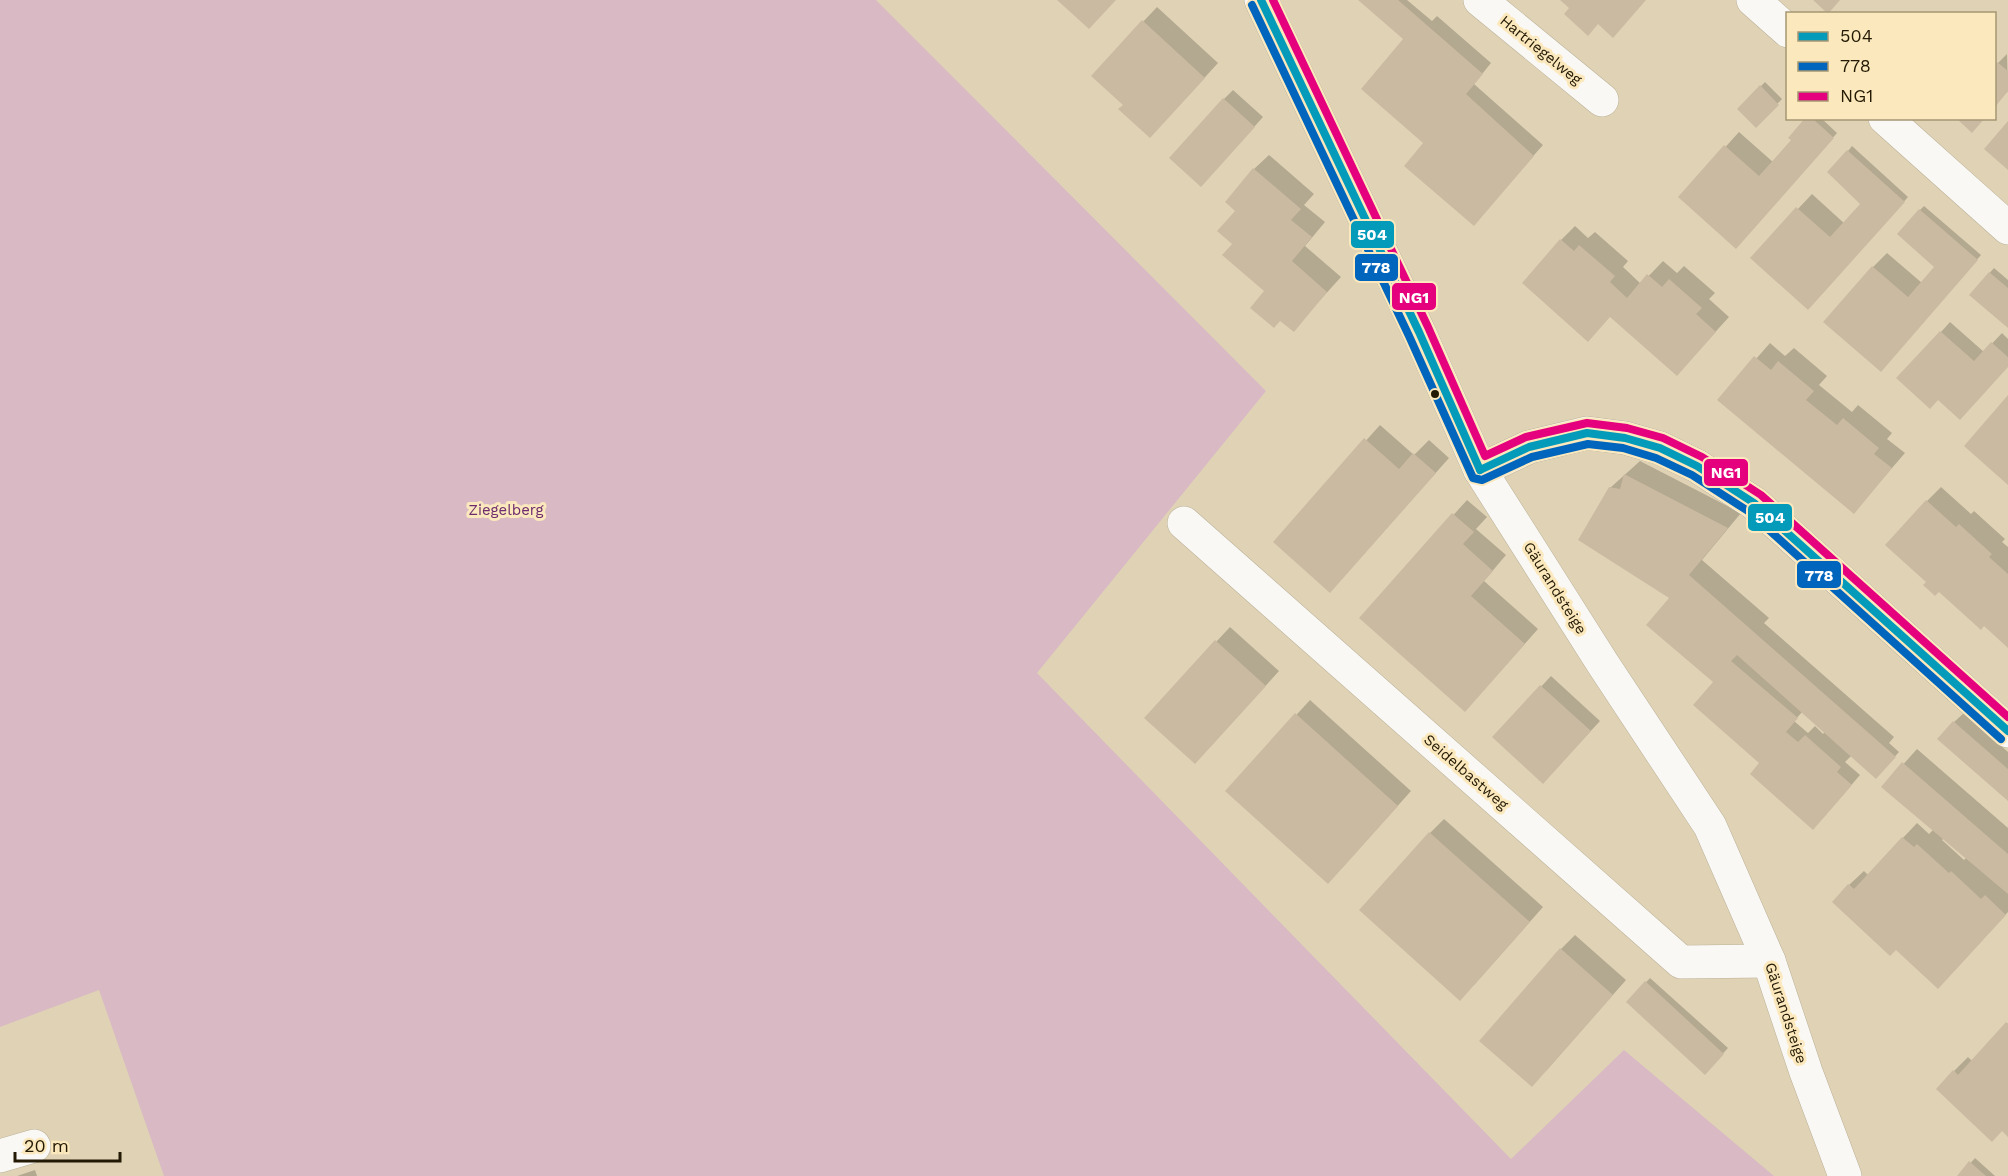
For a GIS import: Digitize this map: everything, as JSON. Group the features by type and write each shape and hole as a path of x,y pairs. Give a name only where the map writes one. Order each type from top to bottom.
{"street":[{"name":"Gäurandsteige","path":"1261,0 1419,332 1480,470 1710,826 1769,961 1806,1072 1845,1176"},
{"name":"Hartriegelweg","path":"1480,0 1602,100"},
{"path":"1753,0 1786,29"},
{"path":"1887,120 2008,228"},
{"path":"1480,470 1529,447 1587,433 1625,438 1660,448 1697,466 1754,503 2008,732"},
{"name":"Seidelbastweg","path":"1184,523 1681,962 1769,961"},
{"path":"0,1156 34,1146"}],"green space":[{"name":"Ziegelberg","path":"0,0 876,0 1266,391 1037,673 1511,1159 1624,1050 1774,1176 164,1176 99,990 0,1027"}],"building":[{"path":"1057,0 1116,0 1089,29"},
{"path":"1358,0 1398,0 1483,74 1466,94 1534,156 1474,226 1404,166 1423,143 1361,89 1403,39"},
{"path":"1560,0 1646,0 1613,38 1598,24 1588,36 1564,14 1569,8"},
{"path":"1813,0 1840,0 1830,12 1826,12"},
{"path":"1142,20 1205,78 1150,138 1118,109 1123,105 1091,76"},
{"path":"1997,62 2008,71 2008,91 1996,106"},
{"path":"1760,85 1779,105 1756,128 1737,109"},
{"path":"1223,98 1255,127 1201,187 1169,158"},
{"path":"1803,120 1814,120 1834,138 1736,249 1678,197 1724,145 1759,176 1791,140 1788,138"},
{"path":"1958,120 1983,120 1972,133"},
{"path":"2008,121 2008,170 1984,149"},
{"path":"1847,150 1905,202 1808,310 1750,258 1796,207 1830,237 1860,204 1827,172"},
{"path":"1253,168 1301,209 1291,220 1312,237 1292,261 1327,292 1294,332 1280,321 1274,328 1250,308 1264,291 1222,255 1232,244 1217,231 1235,211 1225,202"},
{"path":"1919,209 1978,260 1881,372 1823,322 1872,266 1908,297 1934,267 1897,234"},
{"path":"1560,239 1574,251 1579,245 1615,276 1610,282 1627,298 1647,274 1662,287 1669,279 1702,308 1696,314 1716,332 1677,376 1610,317 1588,342 1522,283"},
{"path":"1989,272 2008,288 2008,328 1969,295"},
{"path":"1940,331 1974,361 1991,342 2008,357 2008,367 1960,420 1938,400 1930,409 1896,378"},
{"path":"1754,356 1771,370 1778,361 1814,391 1806,400 1837,425 1843,418 1879,448 1874,454 1892,468 1854,514 1717,400"},
{"path":"2008,395 2008,485 1964,446"},
{"path":"1364,438 1399,469 1413,453 1436,473 1330,593 1273,542"},
{"path":"1624,474 1728,528 1689,575 1896,757 1876,779 1737,655 1731,661 1798,718 1786,732 1798,742 1805,735 1841,767 1837,772 1852,785 1813,830 1750,774 1759,763 1693,705 1713,682 1646,625 1669,598 1578,540 1609,487 1620,489"},
{"path":"1926,500 1956,527 1959,524 1992,554 1989,557 2008,574 2008,648 1984,626 1981,630 1939,592 1935,596 1923,585 1926,582 1885,545"},
{"path":"1452,513 1474,532 1463,544 1493,571 1471,596 1525,644 1465,712 1359,618"},
{"path":"1215,640 1266,686 1195,764 1144,718"},
{"path":"1540,685 1591,731 1543,784 1492,737"},
{"path":"1295,713 1398,806 1328,884 1225,791"},
{"path":"1953,721 2008,769 2008,801 1937,739"},
{"path":"1902,762 2008,854 2008,894 1881,787"},
{"path":"1429,832 1530,922 1460,1001 1359,910"},
{"path":"1902,837 1914,847 1917,844 1981,899 1985,895 2006,915 1938,989 1896,950 1890,956 1832,902 1848,884 1854,889"},
{"path":"1560,948 1613,995 1532,1087 1479,1041"},
{"path":"1645,981 1724,1054 1705,1075 1626,1002"},
{"path":"2006,1022 2008,1024 2008,1137 2002,1131 1992,1142 1936,1089 1953,1070 1958,1075"},
{"path":"1969,1161 1986,1176 1957,1176"}],"transit line":[{"name":"504","path":"1261,0 1419,332 1480,470"},
{"name":"NG1","path":"1273,0 1428,327 1485,456 1526,437 1587,423 1627,428 1663,438 1702,457 1761,495 2008,717"},
{"name":"778","path":"1252,5 1409,336 1473,478 1482,480 1532,457 1588,444 1623,448 1656,458 1692,475 1748,511 2001,739"},
{"name":"504","path":"1480,470 1529,447 1587,433 1625,438 1660,448 1697,466 1754,503 2008,731"}]}
